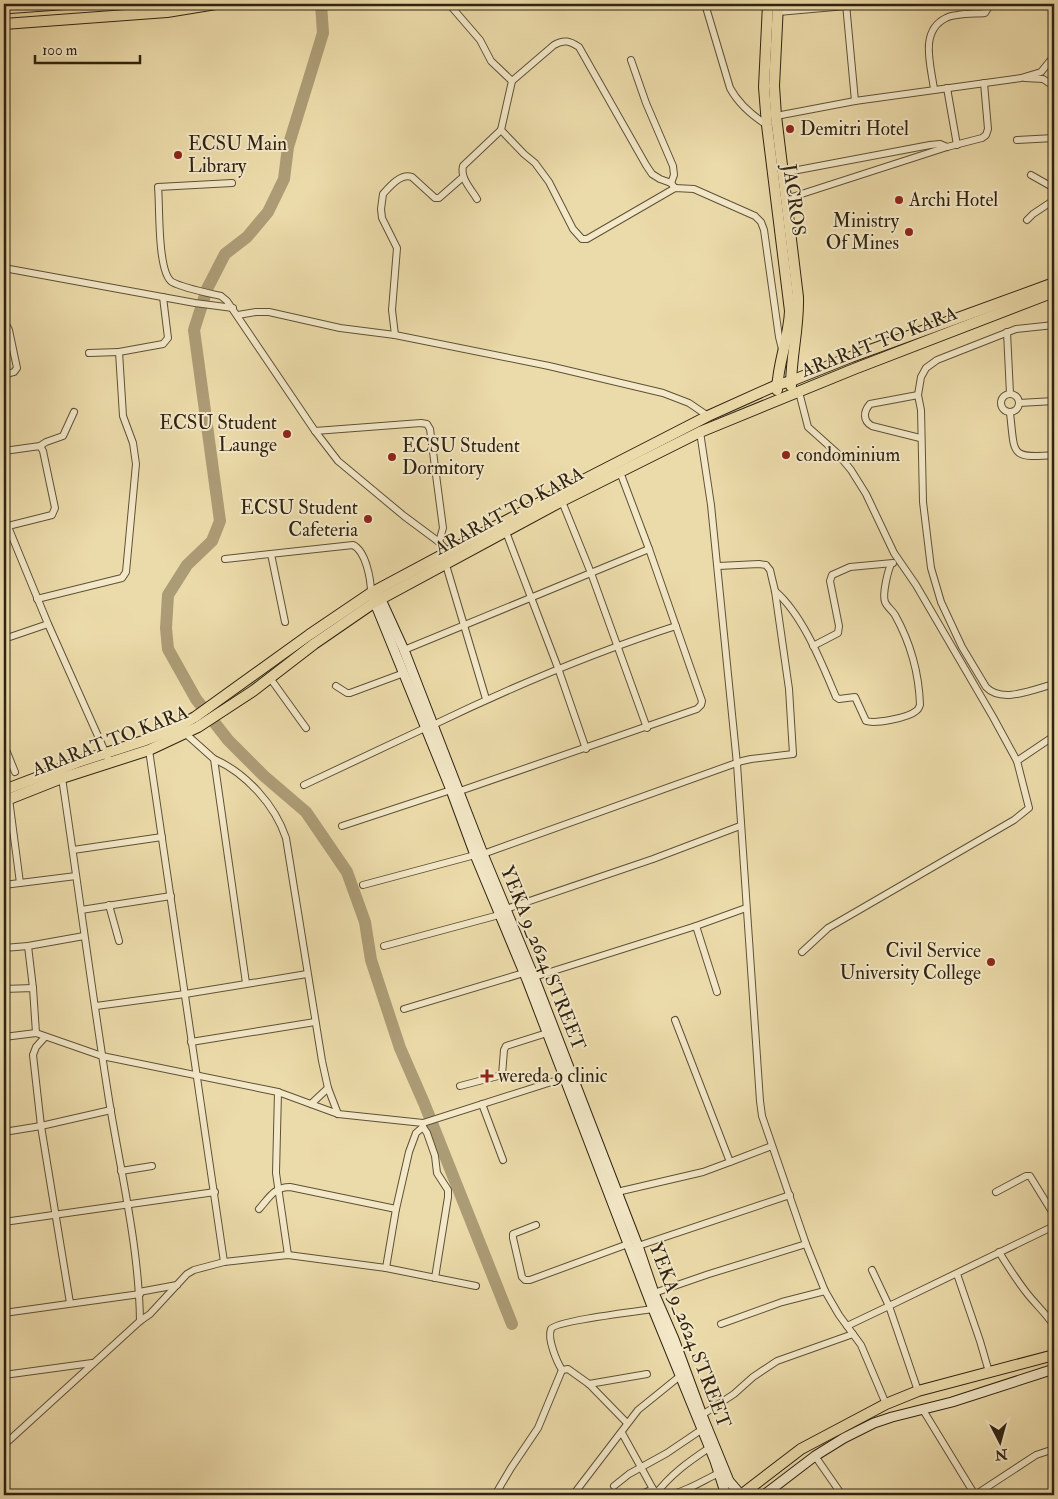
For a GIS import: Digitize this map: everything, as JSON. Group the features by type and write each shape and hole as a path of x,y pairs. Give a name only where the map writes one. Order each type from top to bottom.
{"main road":[{"path":"4,24 158,13 216,4"},
{"name":"JACROS","path":"768,4 769,86 767,125 789,292 789,324 778,371 777,400"},
{"name":"JACROS","path":"778,8 769,86 776,116 798,297 799,313 791,381 795,393"},
{"name":"ARARAT TO KARA","path":"375,593 446,565 506,532 560,497 708,416 777,385 1054,282"},
{"name":"ARARAT TO KARA","path":"214,712 375,593 447,551 560,497 620,472 700,432 1054,292"},
{"name":"YEKA 9_2624 STREET","path":"375,593 390,628 404,673 429,727 502,912 617,1192 702,1415 726,1482 726,1495"},
{"name":"YEKA 9_2624 STREET","path":"390,628 404,650 429,727"},
{"name":"ARARAT TO KARA","path":"5,796 78,762 149,750 270,678 312,640"},
{"name":"ARARAT TO KARA","path":"5,796 62,778 108,758 179,733"},
{"name":"YEKA 9_2624 STREET","path":"529,976 564,1078 701,1430 719,1473 741,1495"},
{"path":"741,1495 801,1449 886,1404 918,1391 1034,1362 1054,1355"},
{"path":"764,1495 815,1456 844,1438 874,1423 923,1410 1054,1369"}],"street":[{"path":"449,4 480,40 492,61 512,81"},
{"path":"705,4 733,94 754,117 767,125"},
{"path":"934,89 928,44 931,33 946,18 985,13 990,5 1001,4"},
{"path":"778,8 846,5 855,101"},
{"path":"477,199 463,177 462,166 502,130 512,81 554,45 561,41 571,42 579,47 652,174 673,185 694,189 749,212 761,222 773,286 779,337 783,350"},
{"path":"776,116 855,101 1021,78 1041,72 1054,56"},
{"path":"631,60 646,103 672,166 674,175 673,185"},
{"path":"1021,78 1043,79 1052,85 1054,111"},
{"path":"786,199 948,147 982,138 988,129 984,83"},
{"path":"947,88 957,145"},
{"path":"502,130 524,154 536,163 549,182 573,229 582,239 587,239 673,185"},
{"path":"1017,140 1054,138"},
{"path":"782,173 930,145 940,144 948,147"},
{"path":"875,155 879,169"},
{"path":"395,334 392,310 397,248 382,218 383,194 402,176 408,175 435,198 439,198 463,177"},
{"path":"1031,175 1054,188"},
{"path":"232,183 158,187 160,241 166,274 173,282 221,296 238,315 314,431 344,467 439,542 447,551"},
{"path":"1027,220 1054,200"},
{"path":"4,268 215,307 233,308"},
{"path":"89,353 119,352 164,344 168,338 163,297"},
{"path":"238,315 268,312 340,328 395,334 548,366 663,392 689,404 708,416"},
{"path":"4,326 7,326 9,330 17,368 14,372 4,375"},
{"path":"1054,326 1029,326 1007,332 937,360 926,368 921,377 918,395 921,410 920,438 923,502 931,568 941,602 962,647 991,692 1001,695 1015,694 1054,684"},
{"path":"1007,332 1010,394"},
{"path":"37,598 122,578 126,572 136,464 133,443 123,416 119,352"},
{"path":"795,393 808,427 837,453 851,470 866,494 898,560 916,585 946,635 1016,760 1029,808 1014,820 828,928 802,952"},
{"path":"1010,394 1014,395 1019,403"},
{"path":"1010,394 1002,399 1001,404 1002,408 1010,413"},
{"path":"918,395 870,404 866,408 865,418 867,423 872,426 920,438"},
{"path":"1019,403 1054,401"},
{"path":"1010,413 1015,411 1019,403"},
{"path":"4,451 40,446 63,436 74,412"},
{"path":"1010,413 1014,447 1018,453 1025,457 1054,455"},
{"path":"314,431 427,424 431,436 443,528 439,542"},
{"path":"700,432 718,566 736,764 762,1116 824,1291 839,1315 862,1345 886,1404"},
{"path":"8,526 52,515 54,512 55,508 43,450 40,446"},
{"path":"342,826 647,728 697,709 701,705 702,702 676,626 620,472"},
{"path":"560,497 618,644 647,728"},
{"path":"4,517 48,624 108,758"},
{"path":"506,532 558,668 586,748"},
{"path":"224,559 353,545 358,548 369,572 375,593"},
{"path":"404,650 649,549"},
{"path":"271,554 285,622"},
{"path":"813,646 838,633 839,626 830,581 832,575 850,567 892,564 898,560"},
{"path":"363,885 479,854 751,758 792,755 794,752 789,689 775,591 770,570 766,565 759,564 718,566"},
{"path":"775,591 784,598 793,611 813,646 836,697 838,699 855,697 866,720 880,722 913,713 918,710 920,705 919,688 910,650 894,614 885,602 886,586 892,564"},
{"path":"446,565 486,700"},
{"path":"4,638 48,624"},
{"path":"304,785 558,668 618,644 676,626"},
{"path":"336,686 350,693 404,673"},
{"path":"270,678 306,728"},
{"path":"179,733 241,776 263,798 276,816 284,833 315,1022 328,1088 338,1114"},
{"path":"1016,760 1054,736"},
{"path":"4,745 15,772"},
{"path":"149,750 224,1262"},
{"path":"214,759 246,984"},
{"path":"62,778 102,1056 128,1205 139,1293 140,1321"},
{"path":"5,796 20,883"},
{"path":"384,946 502,912 653,860 740,826"},
{"path":"73,850 162,836"},
{"path":"4,885 76,876"},
{"path":"81,910 171,896"},
{"path":"110,904 119,941"},
{"path":"404,1009 529,976 696,926 746,908"},
{"path":"696,926 718,992"},
{"path":"4,948 28,946 84,936"},
{"path":"28,946 36,1033"},
{"path":"96,1006 307,974"},
{"path":"4,985 4,989 33,988"},
{"path":"675,1020 730,1162"},
{"path":"191,1042 315,1022"},
{"path":"4,1037 36,1033 102,1056 278,1092 338,1114 425,1123"},
{"path":"460,1086 502,1075 505,1048 547,1033"},
{"path":"44,1037 36,1047 33,1055 41,1126 70,1303"},
{"path":"386,1268 396,1209 413,1138 425,1123 564,1078"},
{"path":"311,1104 328,1088"},
{"path":"278,1092 276,1173 288,1256"},
{"path":"482,1104 502,1160"},
{"path":"4,1132 41,1126 111,1110"},
{"path":"425,1123 435,1156 437,1173 448,1190 435,1278"},
{"path":"617,1192 703,1172 772,1146"},
{"path":"121,1171 152,1166"},
{"path":"996,1192 1026,1176 1030,1176 1054,1215"},
{"path":"259,1209 278,1189 290,1188 396,1209"},
{"path":"4,1222 215,1192"},
{"path":"638,1246 790,1195"},
{"path":"536,1224 514,1234 513,1238 522,1277 525,1280 530,1280 628,1244"},
{"path":"847,1326 1054,1226"},
{"path":"654,1293 806,1244"},
{"path":"998,1252 1024,1290 1034,1303 1047,1314 1054,1326"},
{"path":"4,1445 150,1314 187,1274 194,1270 224,1262 288,1256 386,1268 476,1286"},
{"path":"872,1270 888,1306 918,1391"},
{"path":"958,1274 989,1372"},
{"path":"4,1313 139,1293 177,1285"},
{"path":"720,1324 782,1302 824,1291"},
{"path":"562,1370 556,1360 550,1337 554,1326 653,1309"},
{"path":"702,1415 734,1394 753,1376 777,1361 853,1334"},
{"path":"4,1375 94,1363"},
{"path":"562,1370 568,1369 589,1384 627,1423"},
{"path":"495,1495 538,1428 562,1370"},
{"path":"589,1384 647,1374"},
{"path":"574,1495 638,1410 680,1376"},
{"path":"923,1410 975,1495 1036,1455 1054,1449"},
{"path":"614,1486 621,1479 667,1453 701,1430"},
{"path":"622,1433 655,1492"},
{"path":"640,1495 655,1492 676,1471 709,1448"},
{"path":"815,1456 842,1495"},
{"path":"668,1495 676,1494 719,1473"}],"waterway":[{"path":"321,4 323,33 288,147 284,179 268,212 247,237 225,254 207,289 194,330 220,521 212,541 187,565 168,595 166,628 168,649 196,699 228,740 264,776 306,812 347,872 365,922 371,960 400,1048 424,1103 512,1324"}],"tram line":[{"path":"4,14 142,4"}],"place":[{"name":"Demitri Hotel","path":"790,129"},
{"name":"ECSU Main Library","path":"178,155"},
{"name":"Archi Hotel","path":"899,200"},
{"name":"Ministry Of Mines","path":"909,232"},
{"name":"ECSU Student Launge","path":"287,434"},
{"name":"condominium","path":"786,455"},
{"name":"ECSU Student Dormitory","path":"392,457"},
{"name":"ECSU Student Cafeteria","path":"368,519"},
{"name":"Civil Service University College","path":"991,962"},
{"name":"wereda 9 clinic","path":"487,1076"}]}
